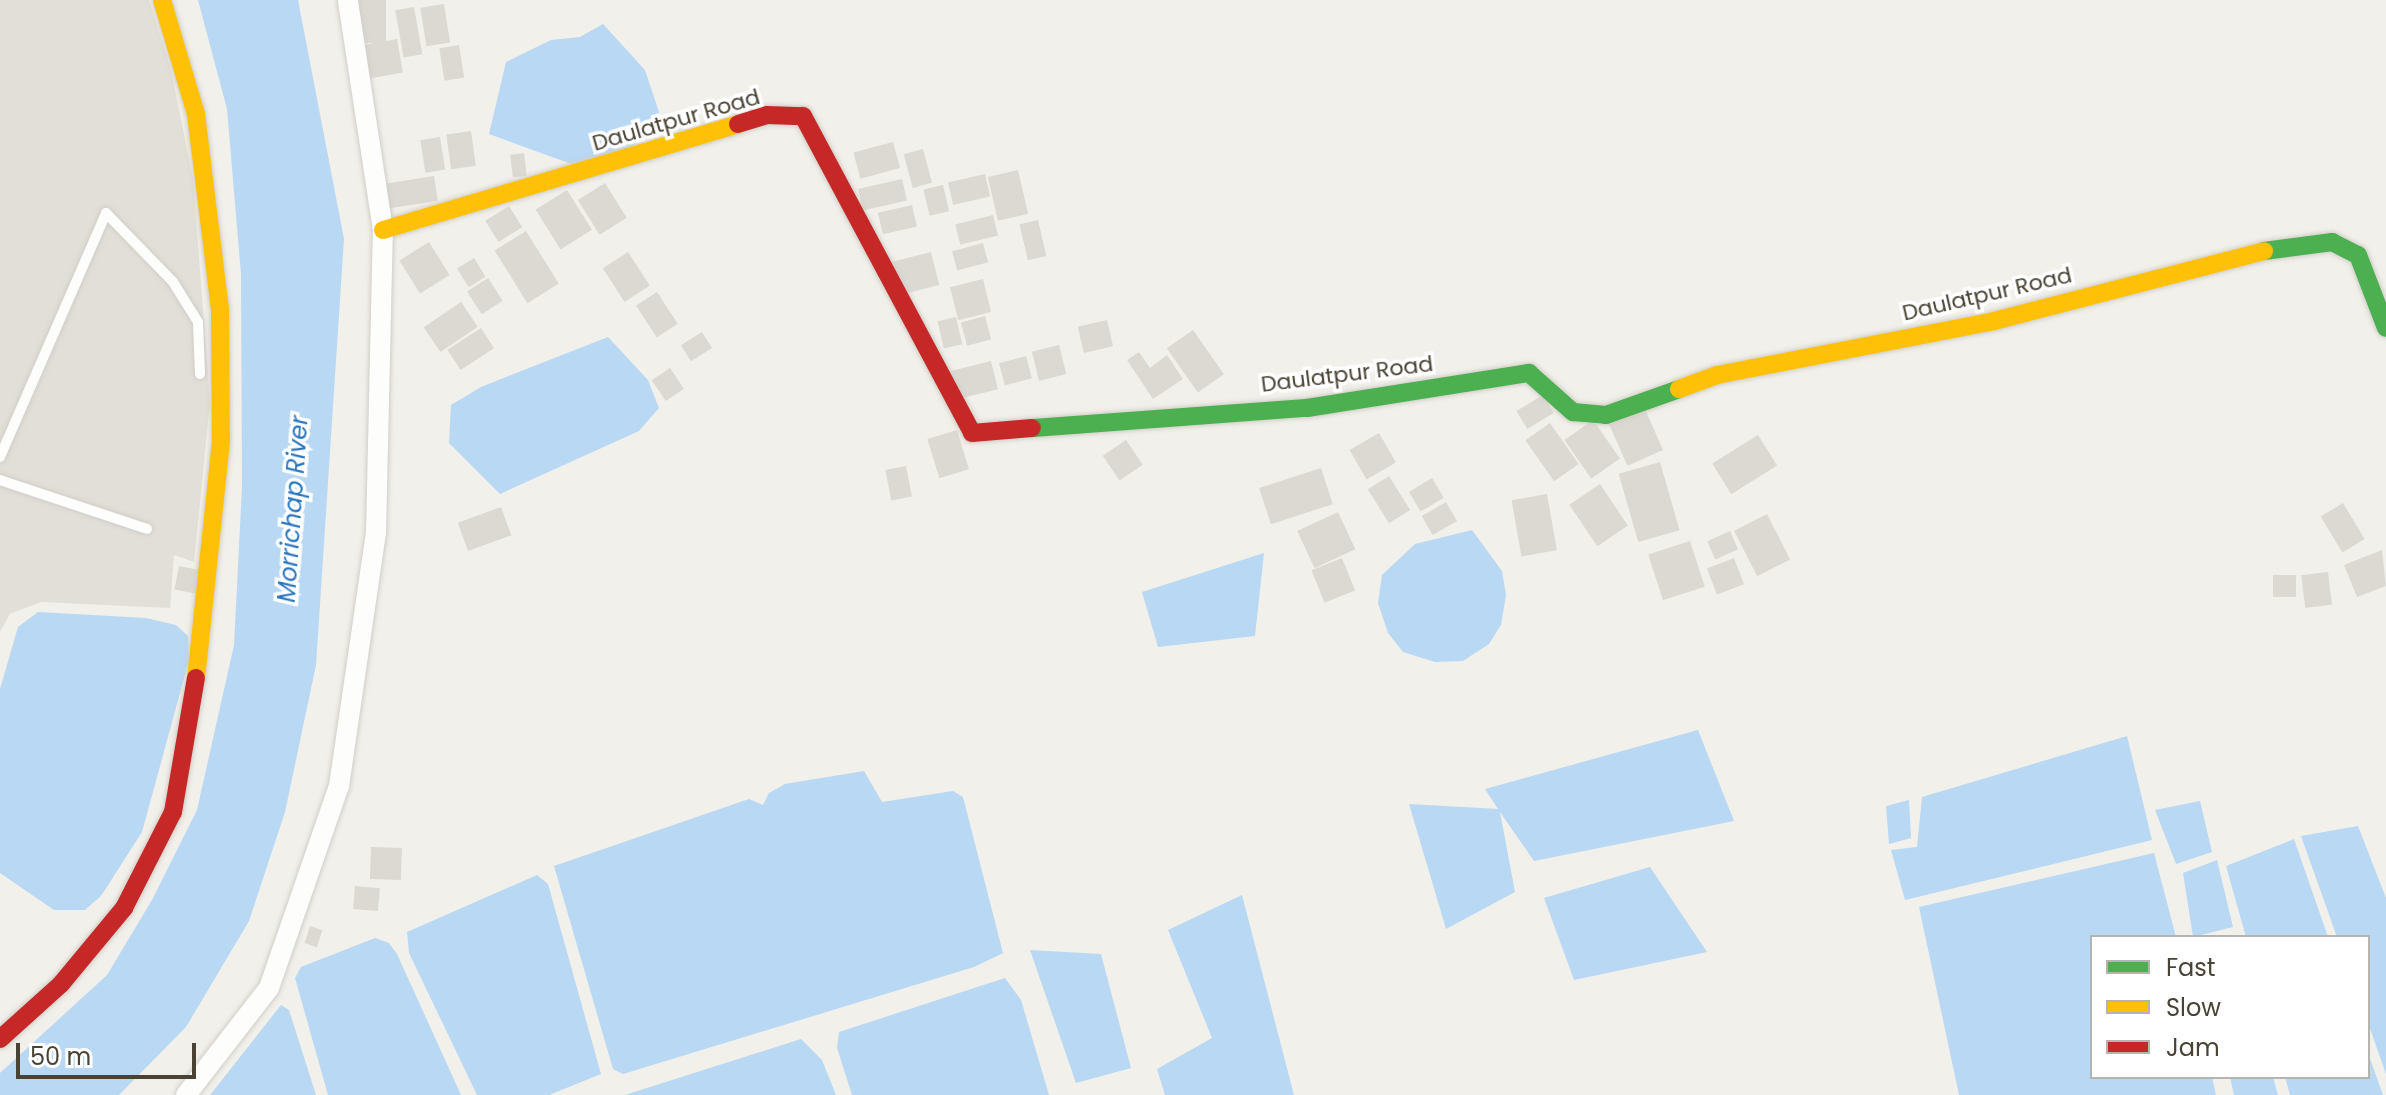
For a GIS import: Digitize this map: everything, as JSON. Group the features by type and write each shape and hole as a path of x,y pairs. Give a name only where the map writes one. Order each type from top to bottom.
{"street":[{"path":"0,1039 61,984 124,908 173,812 195,691 221,441 220,309 196,114 162,0"},
{"path":"186,1095 269,988 339,786 376,533 383,230 349,10"},
{"name":"Daulatpur Road","path":"383,230 767,115 803,116 972,433 1307,408 1529,373 1573,412 1606,415 1717,375 1994,321 2282,246 2332,242 2358,255 2386,328"}],"lane":[{"path":"0,457 106,213 173,282 198,322 200,374"},
{"path":"0,480 147,529"}],"shaded area":[{"path":"0,0 149,0 171,70 193,179 210,402 194,562 174,555 170,608 41,602 10,614 0,632"}],"water":[{"name":"Morrichap River","path":"198,0 298,0 344,239 316,665 285,812 249,921 186,1027 119,1095 0,1095 0,1073 107,975 152,900 197,810 234,645 242,487 241,274 227,109"},
{"path":"603,24 645,70 663,124 631,147 574,165 489,134 506,62 551,40 580,37"},
{"path":"608,337 648,380 659,408 639,431 500,494 449,443 451,405 481,387"},
{"path":"1472,530 1502,571 1506,595 1501,625 1489,644 1463,661 1435,662 1403,652 1388,633 1378,603 1382,575 1415,544"},
{"path":"1264,553 1255,636 1158,647 1142,592"},
{"path":"38,612 146,618 176,625 188,636 189,660 142,832 101,896 85,910 54,910 0,873 0,689 18,627"},
{"path":"1698,730 1734,821 1534,861 1500,812 1515,892 1446,929 1409,804 1498,809 1485,789"},
{"path":"2127,736 2152,840 1905,900 1891,850 1917,847 1922,797"},
{"path":"864,771 882,802 953,791 963,797 1003,953 974,967 623,1074 613,1069 554,866 749,799 763,805 769,793 785,784"},
{"path":"1909,800 1911,838 1889,844 1886,806"},
{"path":"2200,801 2212,852 2176,864 2155,810"},
{"path":"2358,826 2386,898 2386,1074 2370,1029 2370,935 2336,935 2301,836"},
{"path":"2294,839 2327,935 2245,935 2226,866"},
{"path":"2154,853 2175,935 2090,935 2090,1079 2212,1079 2216,1095 1959,1095 1919,907"},
{"path":"2217,860 2233,927 2193,935 2183,873"},
{"path":"1650,867 1707,952 1574,980 1544,898"},
{"path":"537,875 548,884 601,1074 549,1095 477,1095 409,953 407,932"},
{"path":"1242,895 1294,1095 1165,1095 1157,1069 1212,1038 1168,930"},
{"path":"375,938 389,943 397,954 461,1095 328,1095 295,978 301,967"},
{"path":"1030,950 1101,954 1131,1068 1076,1083"},
{"path":"1005,978 1021,1000 1049,1095 852,1095 837,1048 839,1032"},
{"path":"281,1005 289,1010 316,1095 210,1095"},
{"path":"801,1039 822,1060 836,1095 625,1095"},
{"path":"2370,1059 2383,1095 2290,1095 2286,1079 2370,1079"},
{"path":"2230,1079 2274,1079 2278,1095 2234,1095"}],"building":[{"path":"355,0 386,0 386,43 355,43"},
{"path":"444,4 450,43 426,46 420,8"},
{"path":"414,7 422,54 404,58 395,10"},
{"path":"397,39 403,72 366,79 361,45"},
{"path":"459,45 464,78 444,81 439,48"},
{"path":"471,131 476,166 451,169 446,134"},
{"path":"440,137 445,170 425,173 420,140"},
{"path":"893,142 900,168 860,179 853,153"},
{"path":"923,149 932,183 913,188 904,154"},
{"path":"524,153 527,176 513,178 510,155"},
{"path":"1018,170 1028,214 998,221 988,177"},
{"path":"985,174 990,196 953,205 948,183"},
{"path":"434,176 438,201 388,209 384,184"},
{"path":"902,179 907,200 863,211 858,189"},
{"path":"605,183 627,218 600,235 578,200"},
{"path":"943,185 949,211 930,216 924,189"},
{"path":"567,190 592,230 561,249 536,210"},
{"path":"912,205 917,226 883,234 878,213"},
{"path":"509,206 522,227 499,242 485,221"},
{"path":"993,215 998,235 960,245 955,224"},
{"path":"1038,220 1046,256 1028,260 1019,224"},
{"path":"526,231 559,284 527,303 495,251"},
{"path":"429,242 450,275 420,294 399,261"},
{"path":"983,243 988,262 957,271 952,251"},
{"path":"628,252 650,286 625,302 603,268"},
{"path":"931,252 939,285 900,295 892,262"},
{"path":"474,258 486,277 469,287 457,269"},
{"path":"488,278 503,301 482,314 467,292"},
{"path":"983,279 991,312 958,320 950,287"},
{"path":"657,292 678,324 657,337 636,306"},
{"path":"461,302 478,327 440,352 424,327"},
{"path":"985,316 991,339 967,346 961,322"},
{"path":"956,317 962,344 944,349 937,321"},
{"path":"1107,320 1113,346 1084,353 1078,327"},
{"path":"481,328 494,348 461,370 447,350"},
{"path":"1193,330 1224,374 1198,393 1167,348"},
{"path":"702,332 712,348 691,361 681,345"},
{"path":"1059,345 1066,374 1039,381 1032,352"},
{"path":"1139,352 1150,368 1167,355 1183,379 1153,399 1127,360"},
{"path":"1026,356 1032,378 1005,385 999,363"},
{"path":"991,361 998,389 957,399 950,371"},
{"path":"670,368 684,389 666,401 652,380"},
{"path":"1543,395 1554,413 1527,429 1516,411"},
{"path":"1644,407 1663,450 1627,466 1608,423"},
{"path":"1593,420 1620,459 1591,479 1564,440"},
{"path":"1550,423 1579,464 1554,481 1525,440"},
{"path":"957,430 969,469 939,478 927,439"},
{"path":"1379,433 1396,462 1367,479 1350,450"},
{"path":"1758,435 1777,466 1731,494 1712,464"},
{"path":"1126,440 1143,465 1120,481 1103,456"},
{"path":"1660,462 1680,530 1638,542 1619,474"},
{"path":"906,466 912,496 891,500 885,470"},
{"path":"1321,468 1333,504 1271,524 1259,488"},
{"path":"1389,476 1410,510 1389,523 1368,489"},
{"path":"1432,478 1444,498 1421,512 1409,492"},
{"path":"1600,484 1628,525 1597,546 1569,505"},
{"path":"1547,494 1557,550 1521,556 1512,500"},
{"path":"1446,502 1457,521 1433,535 1422,516"},
{"path":"2343,503 2365,539 2342,552 2321,516"},
{"path":"501,507 511,535 468,551 458,523"},
{"path":"1338,512 1355,549 1315,568 1297,531"},
{"path":"1767,514 1790,559 1757,576 1734,531"},
{"path":"1730,531 1738,549 1715,559 1707,541"},
{"path":"1690,541 1705,587 1663,600 1648,555"},
{"path":"2382,550 2386,586 2357,597 2344,565"},
{"path":"1342,558 1355,590 1325,603 1311,570"},
{"path":"1734,558 1744,584 1717,595 1707,568"},
{"path":"179,566 204,571 199,594 174,590"},
{"path":"2328,572 2332,605 2305,608 2301,575"},
{"path":"2273,575 2296,575 2296,597 2273,597"},
{"path":"371,847 402,848 401,880 370,879"},
{"path":"355,886 380,888 378,911 353,909"},
{"path":"310,926 322,930 317,947 304,943"}],"traffic: fast":[{"path":"2264,251 2332,242 2358,255 2386,328"},
{"path":"1032,428 1307,408 1529,373 1573,412 1606,415 1679,389"}],"traffic: slow":[{"path":"162,0 196,114 220,309 221,441 196,678"},
{"path":"383,230 738,124"},
{"path":"1679,389 1717,375 1994,321 2264,251"}],"traffic: jam":[{"path":"738,124 767,115 803,116 972,433 1032,428"},
{"path":"0,1039 61,984 124,908 173,812 196,678"}]}
